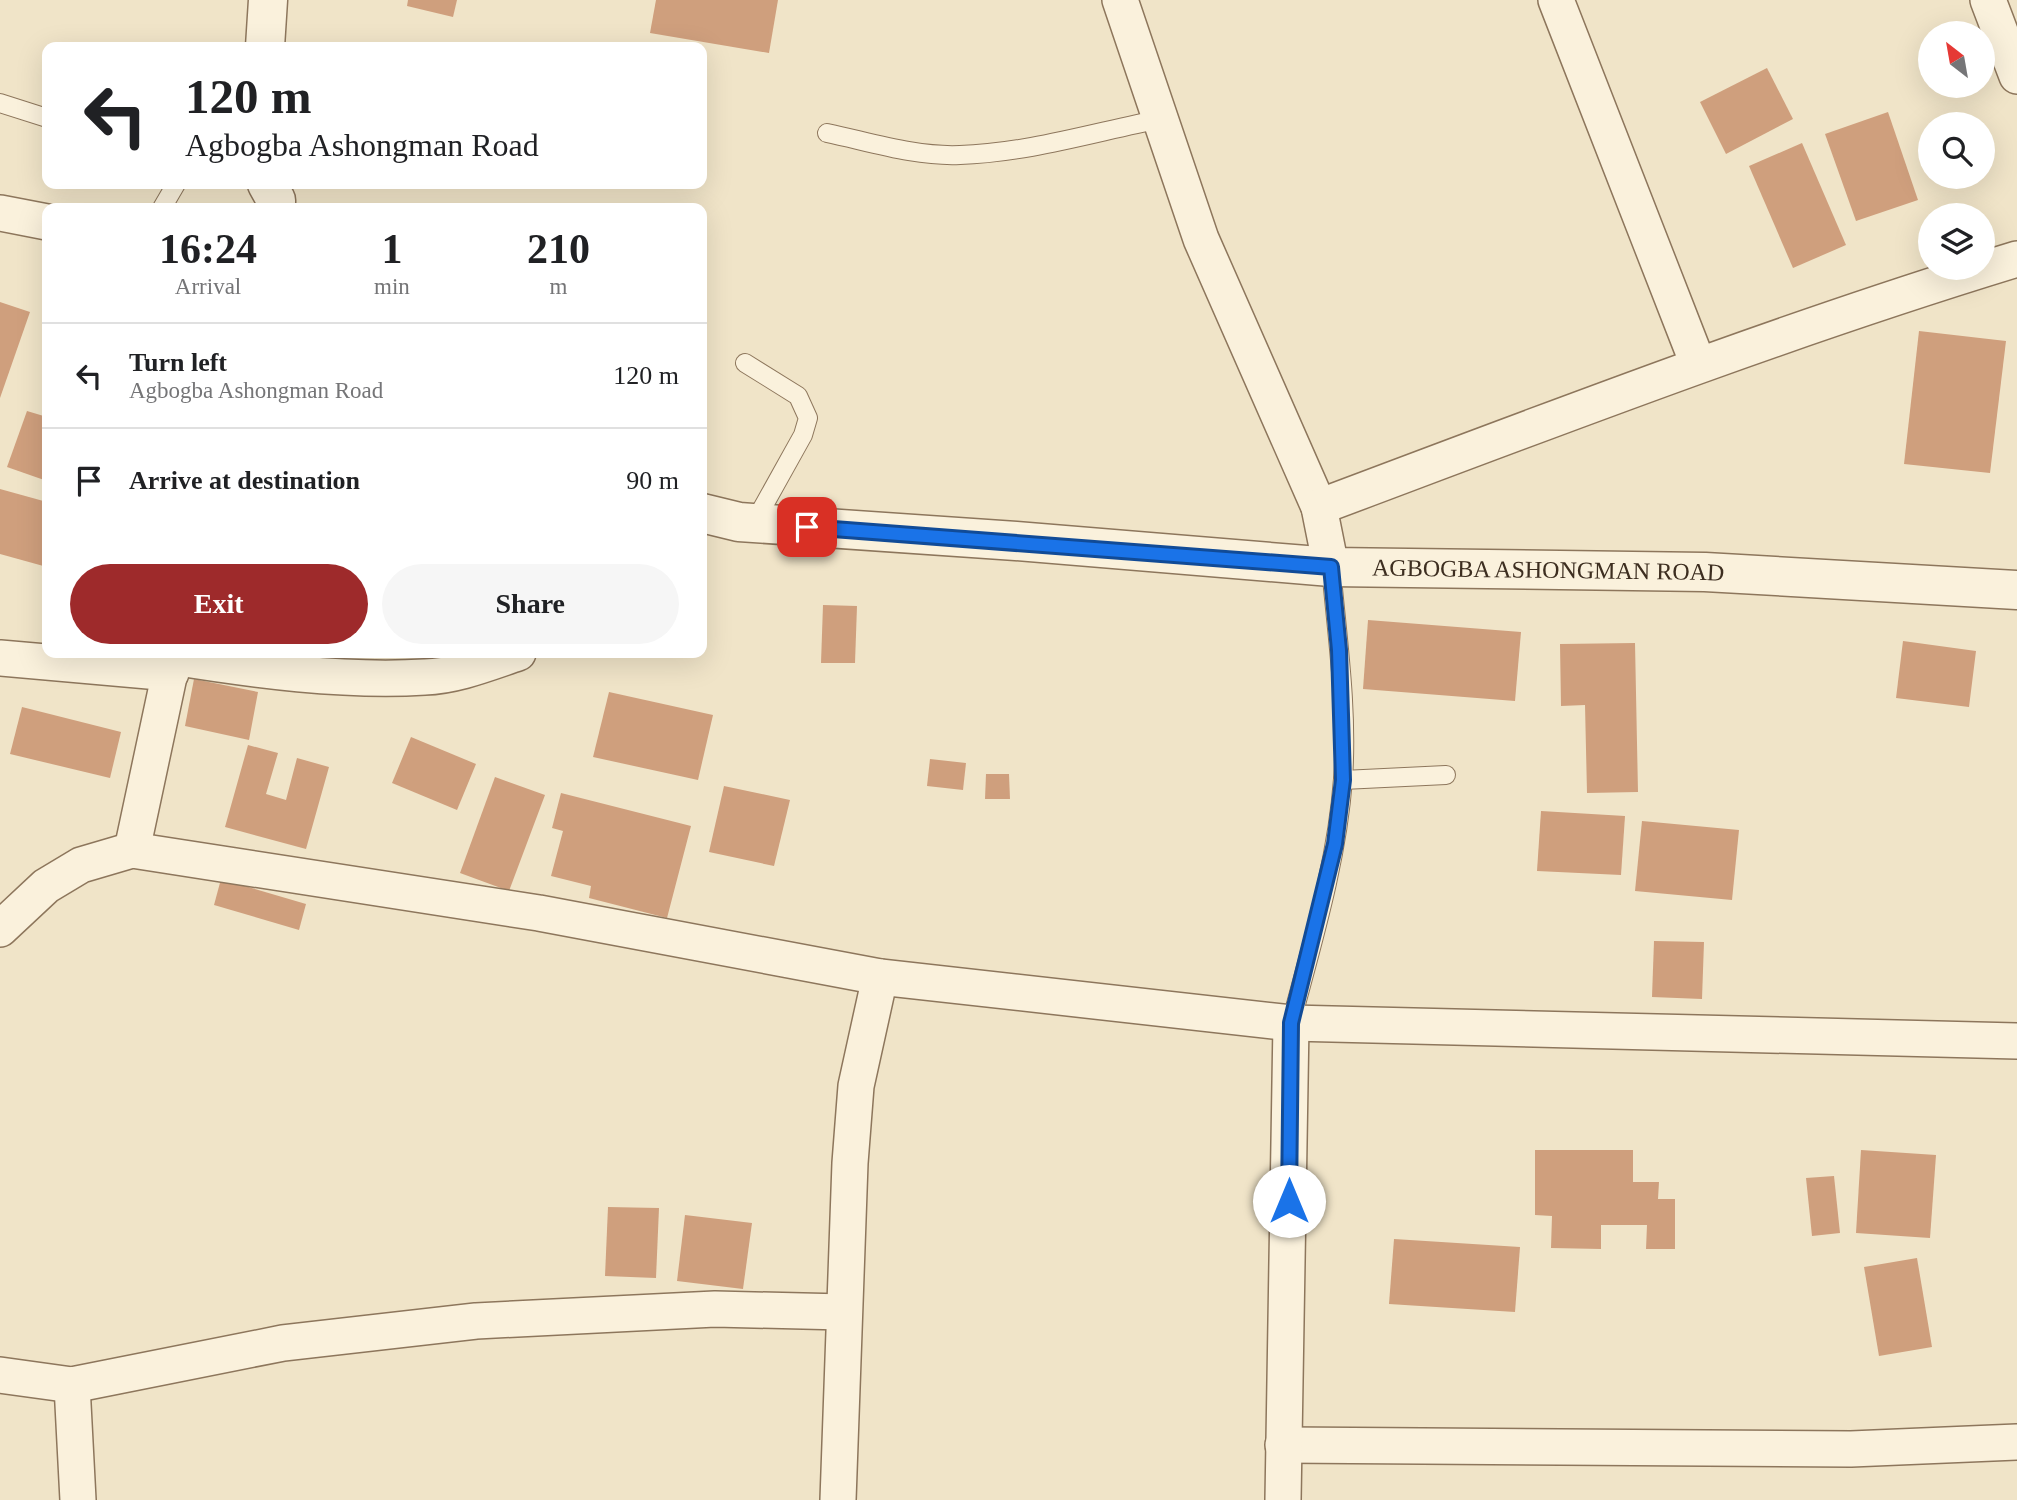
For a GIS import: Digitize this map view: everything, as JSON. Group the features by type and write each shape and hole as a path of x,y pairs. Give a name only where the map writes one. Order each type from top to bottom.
{"street":[{"path":"265,42 268,0"},
{"path":"1120,0 1201,239 1319,507 1331,567"},
{"path":"1556,0 1698,364"},
{"path":"1988,0 2017,76"},
{"path":"0,213 42,221"},
{"path":"1319,507 1698,364 1893,297 2017,259"},
{"name":"AGBOGBA ASHONGMAN ROAD","path":"707,517 1331,567 1704,572 2017,590"},
{"path":"0,658 173,661 256,671 426,677 502,658"},
{"path":"132,850 173,661"},
{"path":"0,929 58,879 81,865 132,850 539,913 880,977 1291,1023 2017,1041"},
{"path":"838,1500 844,1312 856,1086 880,977"},
{"path":"1283,1500 1291,1023"},
{"path":"0,1375 72,1385 283,1343 476,1321 715,1309 844,1312"},
{"path":"72,1385 78,1500"},
{"path":"1283,1445 1824,1449 2017,1442"}],"lane":[{"path":"0,103 42,116"},
{"path":"827,133 913,152 958,156 999,152 1161,119"},
{"path":"745,363 798,396 808,418 803,435 754,523"},
{"path":"1291,1023 1335,844 1343,780 1339,650 1331,567"},
{"path":"1343,780 1446,775"}],"building":[{"path":"408,0 457,0 453,17 407,6"},
{"path":"656,0 778,0 769,53 650,33"},
{"path":"1767,68 1793,119 1726,154 1700,102"},
{"path":"1888,112 1918,200 1856,221 1825,134"},
{"path":"1802,143 1846,245 1793,268 1749,166"},
{"path":"0,302 30,312 0,398"},
{"path":"1919,331 2006,341 1990,473 1904,464"},
{"path":"27,411 42,416 42,479 7,467"},
{"path":"0,489 42,501 42,566 0,554"},
{"path":"823,605 857,606 855,663 821,663"},
{"path":"1368,620 1521,632 1515,701 1363,689"},
{"path":"1903,641 1976,651 1969,707 1896,698"},
{"path":"1635,643 1638,792 1587,793 1585,705 1561,706 1560,644"},
{"path":"194,679 258,692 249,740 185,726"},
{"path":"609,692 713,715 698,780 593,757"},
{"path":"22,707 121,732 110,778 10,754"},
{"path":"411,737 476,764 457,810 392,783"},
{"path":"248,745 278,753 266,794 286,800 297,758 329,767 306,849 225,827"},
{"path":"930,759 966,763 963,790 927,786"},
{"path":"986,774 1009,774 1010,799 985,799"},
{"path":"495,777 545,795 509,891 460,873"},
{"path":"724,786 790,800 774,866 709,852"},
{"path":"561,793 691,826 667,918 589,898 591,886 551,876 563,831 552,828"},
{"path":"1541,811 1625,816 1621,875 1537,871"},
{"path":"1642,821 1739,830 1732,900 1635,891"},
{"path":"221,879 306,904 299,930 214,905"},
{"path":"1654,941 1704,942 1702,999 1652,997"},
{"path":"1535,1150 1633,1150 1633,1182 1659,1182 1658,1199 1675,1199 1675,1249 1646,1249 1647,1225 1601,1225 1601,1249 1551,1248 1552,1216 1535,1215"},
{"path":"1861,1150 1936,1155 1930,1238 1856,1233"},
{"path":"1834,1176 1840,1233 1812,1236 1806,1178"},
{"path":"608,1207 659,1208 656,1278 605,1276"},
{"path":"685,1215 752,1223 743,1289 677,1281"},
{"path":"1394,1239 1520,1247 1515,1312 1389,1304"},
{"path":"1917,1258 1932,1347 1879,1356 1864,1267"}],"route":[{"path":"807,527 1331,567 1339,650 1343,780 1335,844 1291,1023 1289,1201"}]}
